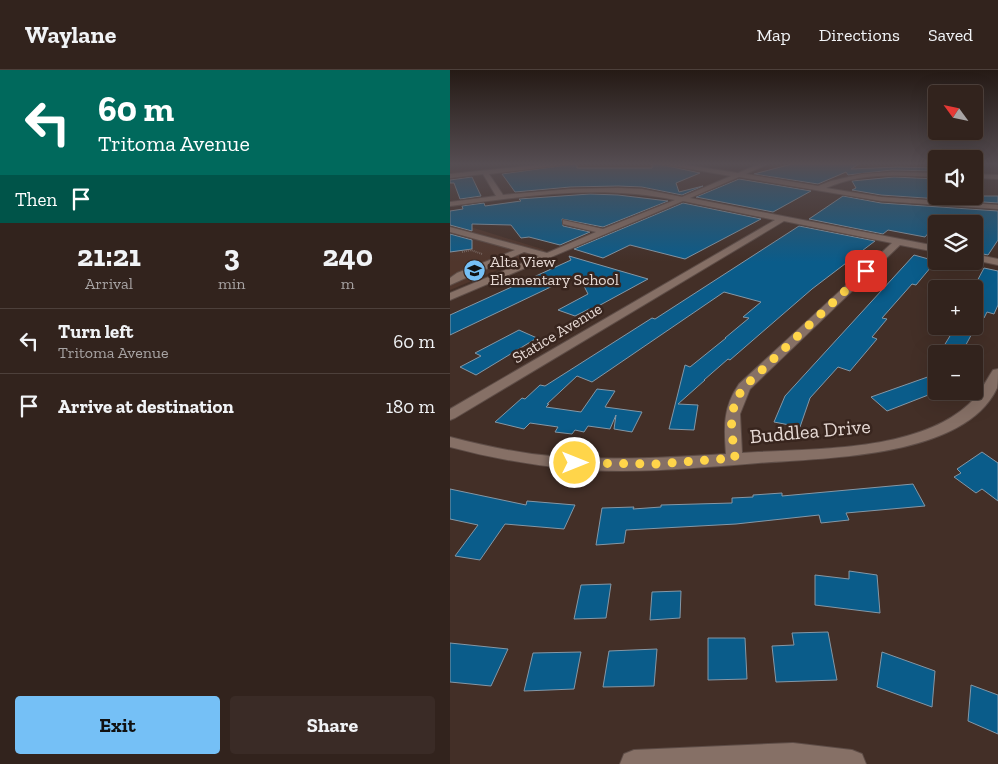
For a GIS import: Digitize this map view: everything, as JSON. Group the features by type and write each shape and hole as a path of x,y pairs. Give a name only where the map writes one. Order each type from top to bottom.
{"street":[{"path":"450,204 514,196"},
{"path":"676,196 928,247"},
{"path":"450,297 689,196"},
{"path":"871,196 904,201 998,208"},
{"name":"Statice Avenue","path":"450,415 784,218"},
{"path":"566,222 604,232"},
{"path":"450,229 548,256"},
{"path":"735,458 731,413 736,399 744,387 899,241"},
{"path":"465,291 450,283 461,275 524,249"},
{"path":"983,259 998,262"},
{"name":"Buddlea Drive","path":"450,442 516,457 575,463 656,464 864,449 910,440 960,419 993,393 998,373"},
{"path":"634,764 709,763 793,757 852,764"}],"shaded area":[{"name":"Alta View Elementary School","path":"458,223 545,250 450,290 450,224"}],"building":[{"path":"459,196 478,196 460,199"},
{"path":"556,196 630,196 668,201 603,227 562,219 563,226 590,232 560,245 529,237 521,238 511,225 472,224 472,231 450,225 450,211 463,209 462,206 484,203 485,206 521,201 519,199"},
{"path":"697,196 801,196 773,212 696,197"},
{"path":"842,196 881,203 998,211 998,240 988,255 983,254 983,215 928,215 928,233 925,237 888,230 883,234 809,219"},
{"path":"901,196 928,196 928,198"},
{"path":"983,196 998,196 998,203 983,202"},
{"path":"683,203 761,219 685,259 630,245 603,258 574,249"},
{"path":"799,226 875,241 812,289 730,360 728,359 678,404 698,405 694,430 669,429 685,365 690,367 726,338 749,318 743,317 761,302 724,292 592,382 577,376 546,407 581,412 597,389 615,391 605,407 642,412 632,432 614,429 616,415 610,429 588,426 584,432 575,430 572,434 555,432 558,427 530,423 524,429 495,422 540,385 545,386 652,318 655,319"},
{"path":"450,234 472,240 472,249 450,252"},
{"path":"914,255 928,259 928,270 916,285 912,284 882,318 887,319 872,337 877,339 850,371 838,367 810,398 800,427 774,422 785,396"},
{"path":"569,256 648,279 591,310 589,309 575,316 558,310 588,294 578,274 450,335 450,315 571,260"},
{"path":"984,268 998,271 998,305 994,314 987,312 984,318 983,280 978,280"},
{"path":"519,330 537,338 476,375 460,367 481,356 475,353"},
{"path":"951,335 971,335 966,345 944,345"},
{"path":"928,377 928,395 887,411 871,397"},
{"path":"982,452 998,463 998,501 982,489 976,493 954,477 961,473 957,469"},
{"path":"913,484 925,506 846,513 849,520 821,523 819,515 736,524 626,530 624,543 596,545 602,508 634,507 633,509 661,507 661,505 732,503 732,498 753,497 753,495 782,493 782,496"},
{"path":"450,489 526,505 527,501 575,505 564,529 505,524 480,560 455,556 478,525 450,519"},
{"path":"849,571 877,575 880,613 815,605 815,575 849,579"},
{"path":"611,584 606,618 574,619 581,585"},
{"path":"681,591 680,618 650,620 652,592"},
{"path":"828,632 837,680 776,682 772,646 794,645 792,633"},
{"path":"708,638 745,638 747,679 708,680"},
{"path":"450,643 508,649 491,686 450,682"},
{"path":"657,649 654,686 603,687 609,651"},
{"path":"581,652 574,689 524,691 533,653"},
{"path":"882,652 935,671 932,707 877,687"},
{"path":"971,685 998,695 998,734 968,721"}],"place":[{"name":"Alta View Elementary School","path":"474,270"}],"route":[{"path":"575,463 656,464 735,458 731,413 736,399 744,387 866,271"}]}
